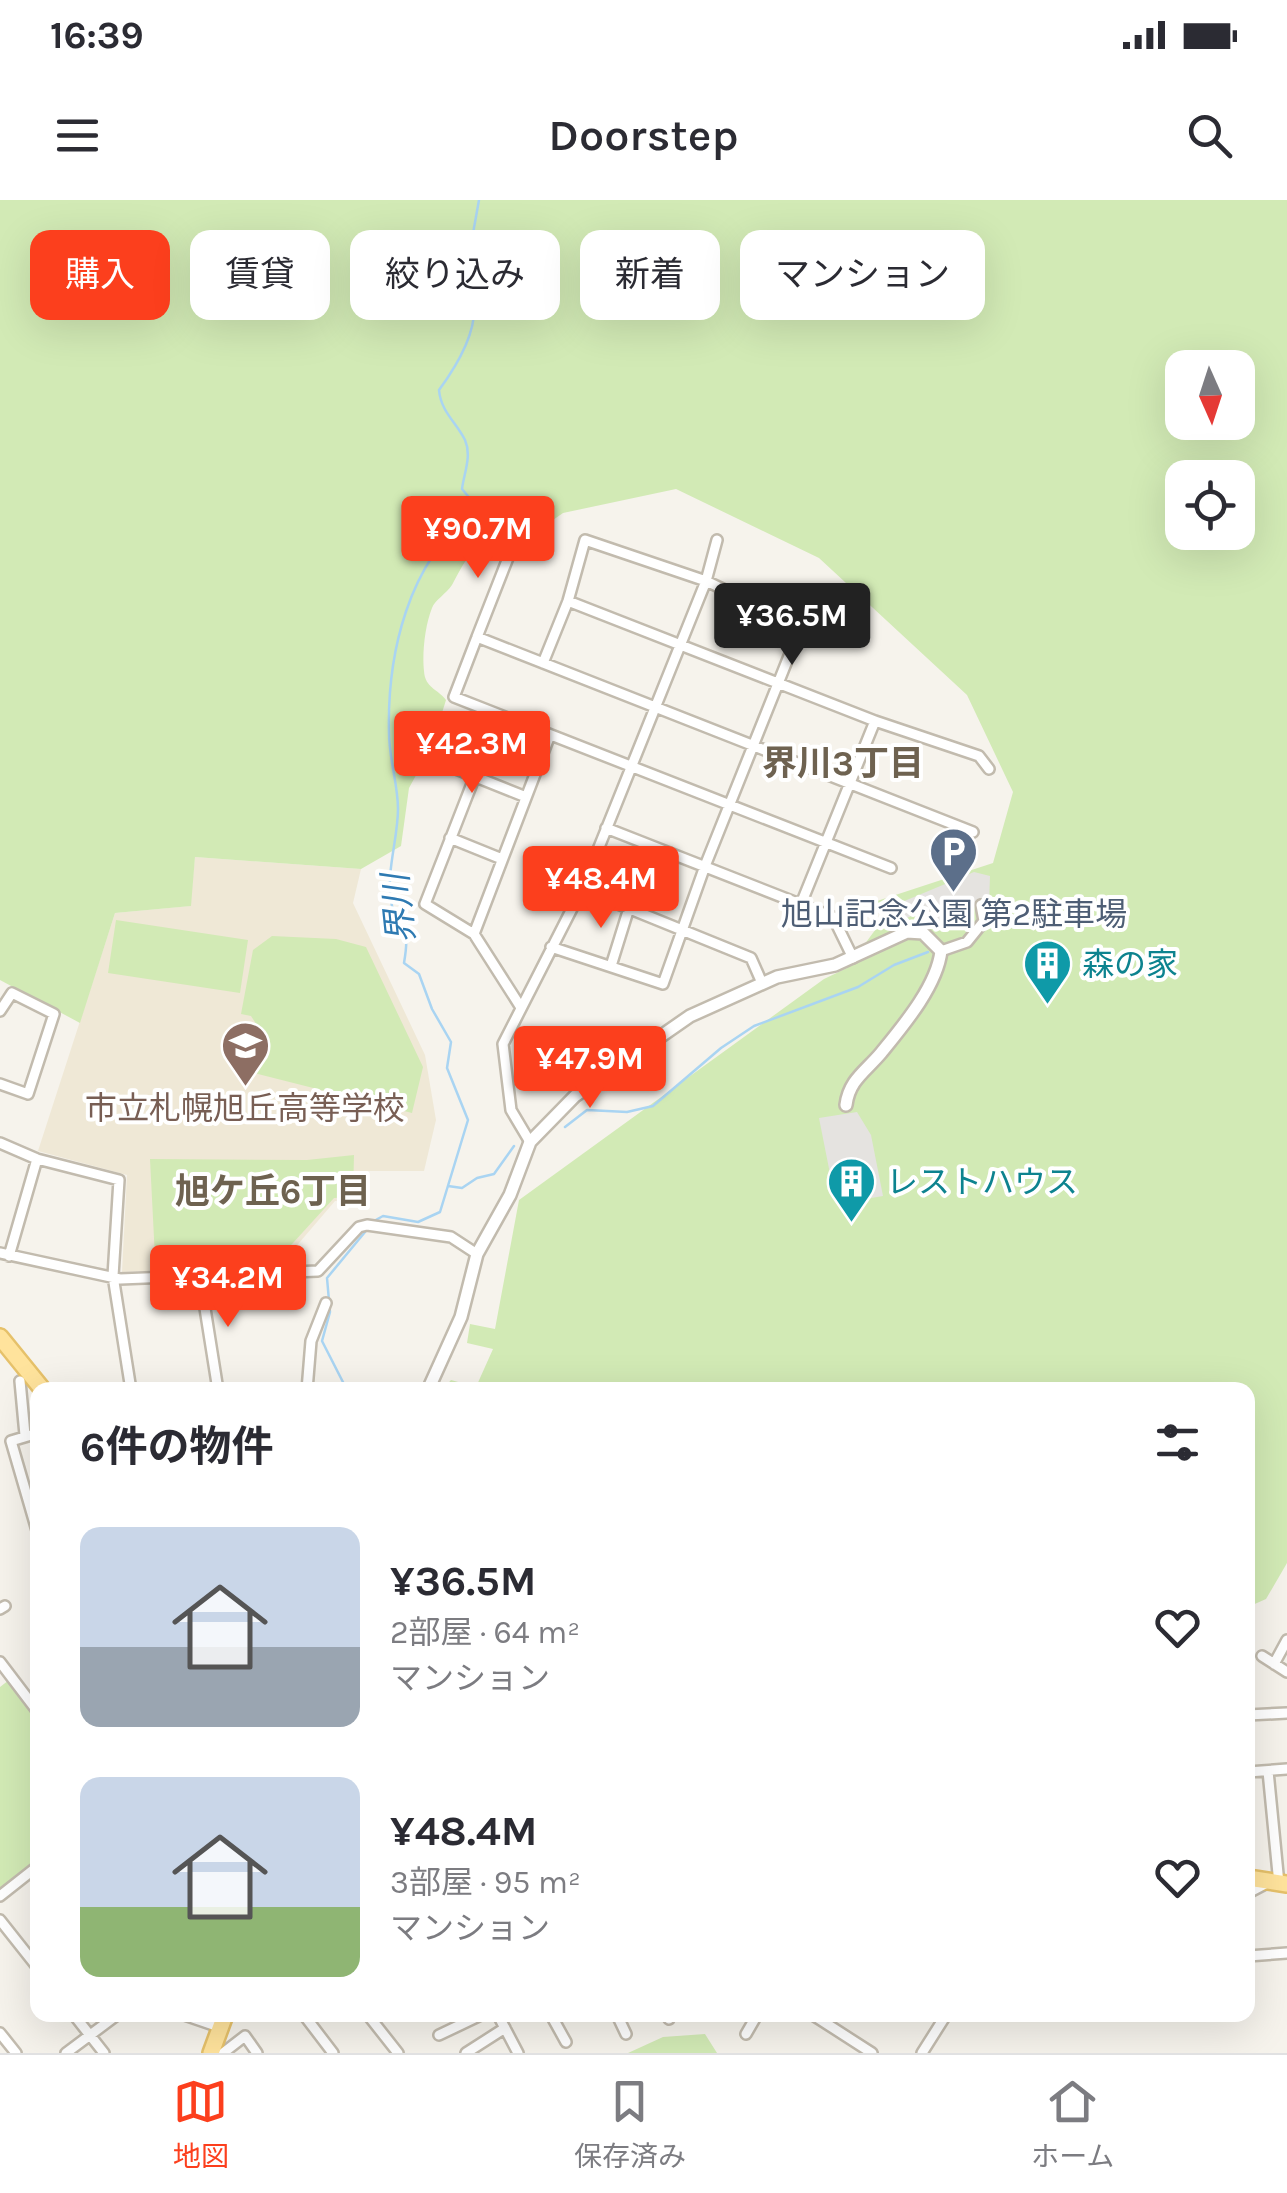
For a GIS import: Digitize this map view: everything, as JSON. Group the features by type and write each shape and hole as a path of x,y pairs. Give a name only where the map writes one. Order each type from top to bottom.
{"main road":[{"path":"0,1338 36,1382"},
{"path":"216,2053 222,2022"}],"street":[{"path":"516,540 454,697 891,868"},
{"path":"543,662 568,601 585,540 706,581 801,626 705,866 663,984 552,947"},
{"path":"530,1142 511,1110 502,1058 507,1032 582,889 706,581 717,540"},
{"path":"568,601 875,721 979,756 989,769"},
{"path":"477,637 974,832"},
{"path":"802,904 875,721"},
{"path":"474,934 550,735"},
{"path":"431,760 526,797"},
{"path":"474,776 425,904 474,934 520,1006"},
{"path":"606,828 833,917 853,958"},
{"path":"450,838 502,860"},
{"path":"582,889 752,958 762,984"},
{"path":"941,951 973,937 984,920 981,905"},
{"path":"610,966 629,908"},
{"path":"431,1382 460,1316 477,1254 510,1194 530,1142 575,1096 690,1016 762,984 853,958 907,932 924,933 941,951"},
{"path":"846,1104 854,1080 882,1052 937,972 941,951"},
{"path":"0,1011 12,992 54,1014 28,1094 0,1084"},
{"path":"0,1143 38,1160 119,1180 113,1276 130,1382"},
{"path":"38,1160 5,1255 113,1276 318,1271 360,1226 367,1225 451,1237 477,1254"},
{"path":"200,1276 217,1382"},
{"path":"308,1382 311,1341 326,1304"},
{"path":"20,1380 26,1435"},
{"path":"30,1435 11,1440 30,1506"},
{"path":"1274,1664 1287,1640"},
{"path":"1262,1656 1287,1672"},
{"path":"2,1669 30,1702"},
{"path":"1255,1715 1287,1713"},
{"path":"1255,1771 1287,1769"},
{"path":"1268,1770 1281,1832 1278,1884"},
{"path":"0,1896 30,1872"},
{"path":"0,1920 30,1958"},
{"path":"1255,1955 1287,1953"},
{"path":"80,2022 104,2053"},
{"path":"66,2053 108,2022"},
{"path":"309,2022 333,2053"},
{"path":"374,2022 398,2053"},
{"path":"439,2035 466,2022"},
{"path":"502,2022 518,2053"},
{"path":"556,2022 566,2042"},
{"path":"620,2022 626,2034"},
{"path":"746,2034 753,2022"},
{"path":"825,2022 872,2053"},
{"path":"922,2053 942,2022"},
{"path":"466,2053 505,2028"},
{"path":"0,2033 16,2053"},
{"path":"216,2053 245,2036 257,2053"}],"shaded area":[{"name":"市立札幌旭丘高等学校","path":"195,857 361,869 353,903 425,1055 436,1120 424,1171 364,1171 356,1202 335,1201 287,1257 287,1265 122,1272 127,1175 38,1151 115,913 190,906"},
{"name":"旭山記念公園 第2駐車場","path":"974,872 990,876 989,904 980,903 969,911 971,918 951,927 921,912 897,922 890,907"},
{"path":"857,1112 871,1135 883,1196 836,1204 819,1118"}],"green space":[{"path":"0,200 1287,200 1287,1563 1266,1599 1255,1604 1255,1382 478,1382 493,1349 467,1343 470,1324 495,1329 519,1200 824,979 847,968 887,914 874,902 993,863 1013,792 967,695 819,558 676,489 563,513 523,541 508,538 486,542 464,563 430,615 424,648 425,677 446,700 431,748 409,788 401,846 361,869 195,857 191,906 115,913 80,1023 0,980"},
{"path":"116,920 248,940 240,993 108,973"},
{"path":"272,936 336,939 366,947 423,1067 412,1113 246,1071 258,1027 251,1016 241,1014 253,950"},
{"path":"354,1155 353,1197 334,1198 282,1255 155,1258 150,1159 307,1160"},
{"path":"9,1680 30,1706 30,1871 0,1891 0,1687"},
{"path":"705,2034 717,2053 628,2053 663,2037"}],"waterway":[{"name":"界川","path":"374,1221 383,1216 418,1222 440,1212 468,1120 447,1068 451,1042 432,1009 419,974 404,963 405,932 391,901 398,809 390,752 389,703 398,642 417,584 450,534 472,514 473,502 462,489 467,446 443,405 439,390 456,365 473,320 472,291 465,278 479,200"},
{"path":"565,1127 587,1110 627,1112 653,1106 721,1048 754,1026 858,987 894,965 928,952"},
{"path":"448,1186 462,1188 477,1178 494,1174 514,1146"},
{"name":"界川","path":"343,1382 322,1341 330,1312 327,1278 365,1232"}],"place":[{"name":"旭山記念公園 第2駐車場","path":"954,894"},
{"name":"森の家","path":"1047,1006"},
{"name":"市立札幌旭丘高等学校","path":"245,1088"},
{"name":"レストハウス","path":"851,1224"}],"district":[{"name":"界川3丁目","path":"843,763"},
{"name":"旭ケ丘6丁目","path":"273,1191"}]}
